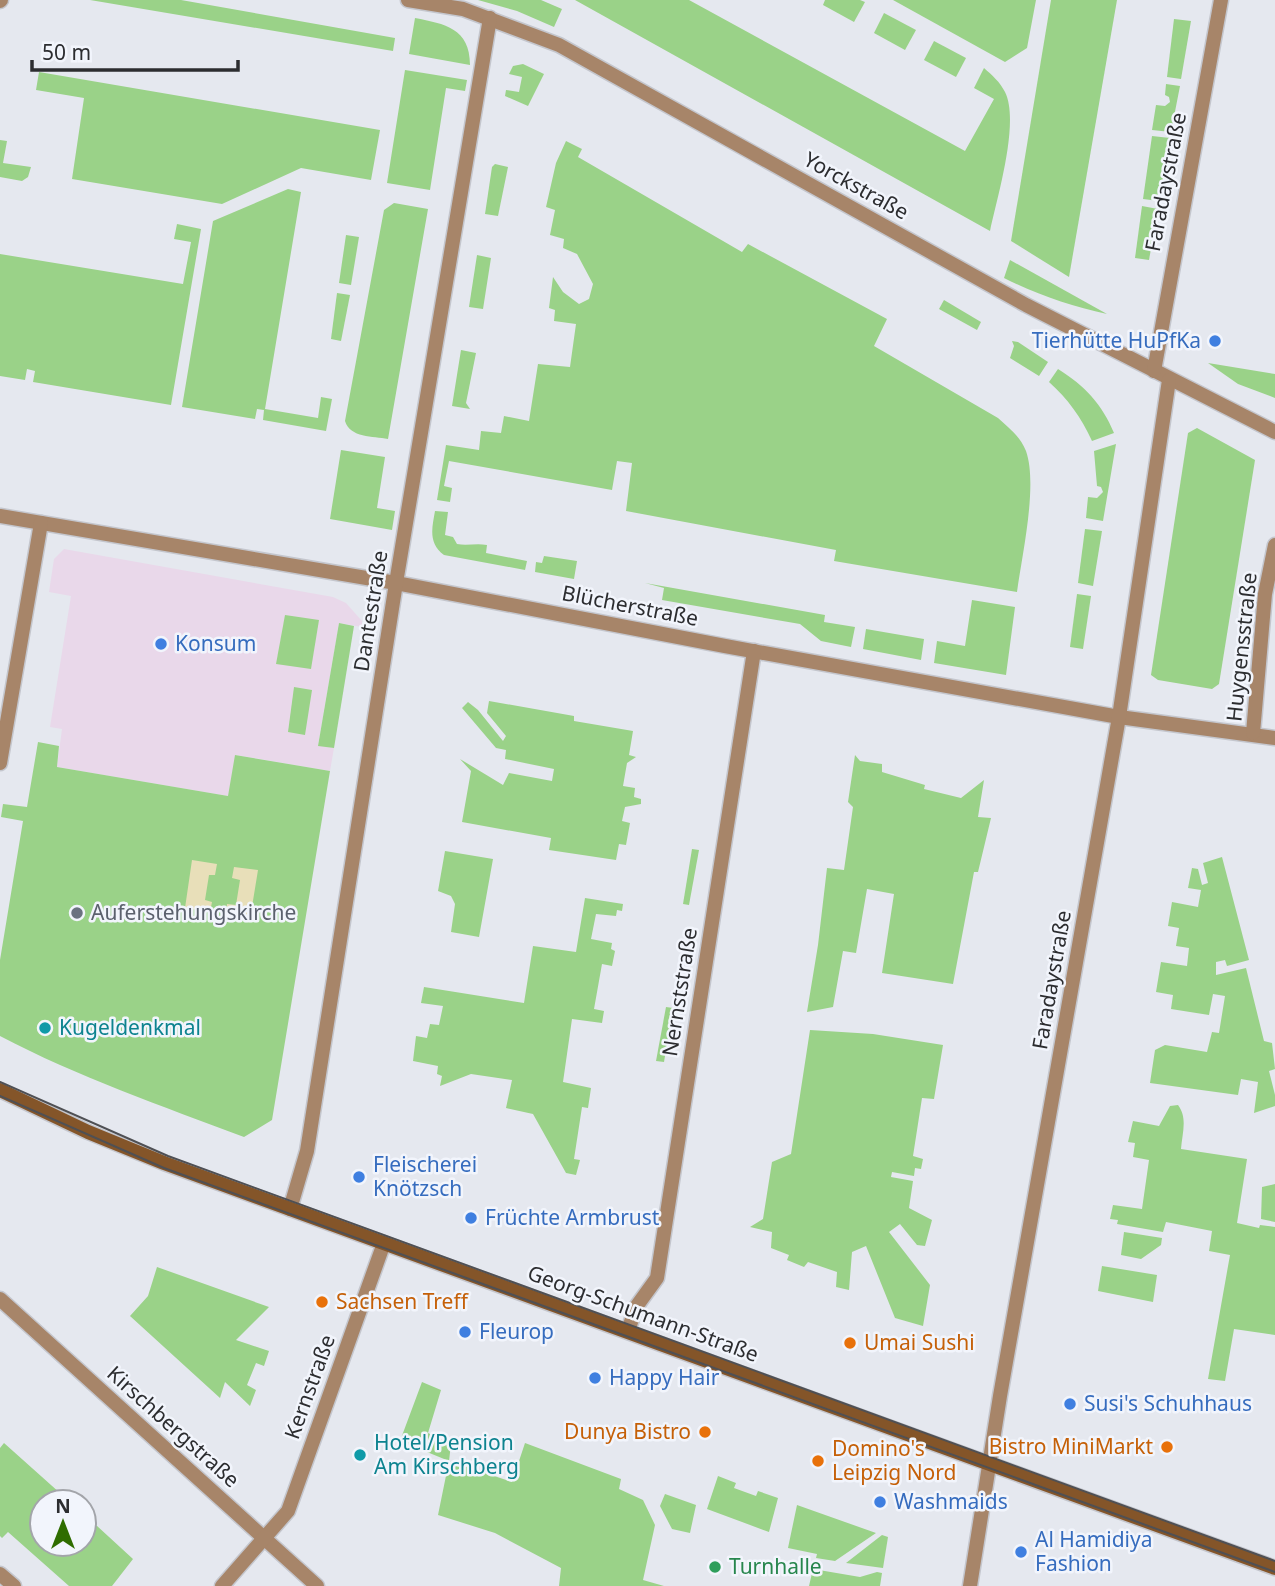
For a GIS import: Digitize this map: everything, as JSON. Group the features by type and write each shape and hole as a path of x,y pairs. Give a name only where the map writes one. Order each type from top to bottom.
{"main road":[{"name":"Georg-Schumann-Straße","path":"0,1090 88,1132 290,1209 1275,1568"}],"street":[{"name":"Yorckstraße","path":"408,0 463,9 559,45 1026,305 1275,432"},
{"name":"Faradaystraße","path":"1154,371 1221,0"},
{"name":"Dantestraße","path":"290,1209 307,1151 396,583 490,18"},
{"name":"Faradaystraße","path":"970,1586 1000,1396 1119,717 1169,380"},
{"name":"Blücherstraße","path":"0,516 396,583 1119,717 1253,733"},
{"path":"0,763 41,523"},
{"name":"Huygensstraße","path":"1275,544 1265,594 1253,733 1275,737"},
{"name":"Nernststraße","path":"628,1331 636,1307 657,1278 754,651"},
{"name":"Kernstraße","path":"222,1586 288,1511 384,1243"},
{"name":"Kirschbergstraße","path":"0,1299 317,1586"},
{"path":"0,1574 14,1586"}],"shaded area":[{"path":"64,549 333,597 346,603 362,621 362,627 339,623 318,745 334,748 330,771 236,755 228,796 57,767 62,729 50,727 71,596 49,592 54,559"}],"green space":[{"path":"90,0 181,0 395,38 393,51"},
{"path":"478,0 541,0 562,9 554,27 517,11"},
{"path":"575,0 689,0 965,151 994,99 974,88 984,68 1005,92 1010,122 1006,160 990,231"},
{"path":"825,0 865,2 854,22 823,5"},
{"path":"893,0 1036,0 1027,48 1005,62"},
{"path":"1051,0 1117,0 1069,277 1011,241"},
{"path":"884,13 916,30 905,50 874,33"},
{"path":"415,18 446,26 461,35 469,53 470,65 409,54"},
{"path":"1174,19 1191,21 1181,79 1167,77"},
{"path":"934,41 966,58 956,77 924,60"},
{"path":"523,64 544,74 528,106 505,96 506,90 519,92 522,77 509,74 513,66"},
{"path":"405,70 467,80 465,91 446,88 430,190 387,183"},
{"path":"39,72 380,130 371,180 301,168 222,204 72,179 84,98 36,90"},
{"path":"1166,84 1180,86 1171,132 1152,130 1156,105 1165,106 1170,102 1165,95"},
{"path":"1152,136 1170,138 1159,201 1143,199"},
{"path":"0,140 7,141 3,163 31,167 28,177 22,181 0,177"},
{"path":"566,141 582,149 578,157 742,252 748,244 887,319 874,346 998,418 1014,433 1026,451 1030,482 1028,520 1017,592 834,561 836,550 626,511 632,463 617,461 612,490 449,461 444,486 452,488 450,502 437,500 446,445 479,450 481,431 501,433 504,416 529,421 538,364 570,367 576,324 554,321 555,310 549,308 553,277 563,292 579,304 589,299 593,284 577,254 563,248 564,239 550,235 555,210 546,207 556,163"},
{"path":"495,164 508,167 498,216 485,214 492,167"},
{"path":"288,189 301,192 265,409 318,418 321,397 332,399 326,431 263,420 264,410 257,409 255,419 182,407 213,221"},
{"path":"394,203 428,209 388,439 352,431 345,421 384,210"},
{"path":"1142,206 1158,209 1149,260 1135,258"},
{"path":"177,224 201,229 171,405 33,382 35,371 27,369 25,380 0,376 0,254 183,284 191,242 174,239"},
{"path":"346,235 359,237 351,285 339,283"},
{"path":"477,255 491,258 483,309 469,307"},
{"path":"1010,260 1107,314 1029,290 1004,278"},
{"path":"337,293 350,295 341,341 331,339"},
{"path":"944,300 981,322 977,330 939,309"},
{"path":"1012,341 1018,342 1048,362 1039,376 1010,358 1014,346"},
{"path":"461,350 476,353 466,403 470,409 452,406"},
{"path":"1208,363 1275,374 1275,398 1238,384"},
{"path":"1058,369 1092,396 1114,433 1092,441 1074,409 1049,382"},
{"path":"1197,428 1255,460 1219,684 1212,689 1158,680 1151,675 1188,433"},
{"path":"1116,444 1103,521 1086,518 1088,497 1097,498 1103,492 1101,487 1097,486 1094,451"},
{"path":"341,450 385,457 377,508 395,511 392,530 330,519"},
{"path":"435,511 448,512 445,535 453,537 457,544 487,545 486,553 527,561 525,570 444,555 433,540"},
{"path":"1085,529 1102,531 1093,586 1078,583"},
{"path":"544,556 577,561 574,579 535,572 536,562 542,563"},
{"path":"645,583 825,615 824,622 855,627 851,647 821,641 800,624 662,600 664,588"},
{"path":"1077,594 1091,596 1083,649 1070,647"},
{"path":"972,600 1015,607 1006,675 934,663 937,641 965,646"},
{"path":"285,615 319,620 311,669 276,664"},
{"path":"339,623 354,626 334,748 318,746"},
{"path":"866,629 924,639 921,660 863,649"},
{"path":"294,687 312,690 305,735 288,732"},
{"path":"489,701 574,716 574,721 633,731 629,755 636,757 627,763 623,786 635,788 634,797 641,799 641,804 625,807 622,821 630,823 626,845 619,844 616,860 549,850 551,838 462,822 471,771 460,759 503,785 509,773 552,781 554,769 505,759 506,750 496,748 462,708 468,702 478,710 503,741 506,736 487,713"},
{"path":"38,742 59,746 57,767 228,796 235,755 330,771 272,1120 244,1137 90,1078 0,1036 0,960 23,821 1,817 3,804 27,807"},
{"path":"855,755 860,761 882,764 882,772 925,785 924,789 961,798 984,780 978,817 991,818 978,872 974,872 953,984 882,973 894,894 867,889 856,953 843,951 833,1007 807,1012 827,868 844,870 853,807 848,802"},
{"path":"692,849 699,850 689,905 683,904"},
{"path":"445,851 493,859 479,937 451,932 455,904 451,896 438,891"},
{"path":"1222,857 1249,960 1227,966 1225,960 1216,962 1216,975 1246,968 1264,1041 1272,1043 1275,1069 1269,1071 1275,1106 1254,1113 1258,1082 1241,1079 1238,1095 1150,1083 1155,1050 1165,1045 1207,1052 1212,1032 1219,1033 1225,996 1213,994 1209,1015 1171,1009 1173,995 1156,992 1161,962 1187,966 1189,948 1176,946 1179,928 1168,926 1172,902 1198,907 1201,890 1188,888 1192,868 1198,869 1202,885 1208,883 1203,863"},
{"path":"585,898 623,904 622,911 617,910 616,916 596,914 591,939 612,943 611,949 615,951 612,966 602,964 594,1009 604,1011 602,1023 572,1019 563,1082 591,1088 588,1108 582,1107 574,1159 580,1160 576,1175 566,1173 533,1114 506,1108 512,1080 471,1074 440,1086 442,1076 437,1074 438,1066 413,1061 416,1036 427,1038 430,1024 439,1025 443,1006 421,1003 424,987 524,1003 533,946 576,952"},
{"path":"666,1007 673,1008 664,1062 656,1061"},
{"path":"810,1030 873,1034 943,1045 934,1099 922,1098 913,1156 923,1159 921,1169 915,1168 914,1176 892,1172 891,1177 913,1181 909,1208 932,1220 925,1246 917,1245 900,1224 889,1232 930,1285 923,1326 895,1318 866,1246 852,1252 849,1290 836,1287 837,1272 808,1262 804,1267 787,1260 789,1255 771,1248 772,1232 750,1227 763,1219 772,1162 791,1154"},
{"path":"1178,1105 1184,1121 1181,1149 1247,1159 1237,1223 1259,1228 1260,1225 1275,1227 1275,1335 1234,1329 1225,1381 1208,1379 1230,1255 1209,1251 1212,1231 1166,1222 1163,1232 1117,1224 1118,1220 1110,1219 1113,1205 1142,1209 1149,1160 1133,1157 1135,1143 1128,1142 1133,1121 1159,1126 1170,1106"},
{"path":"1275,1184 1275,1222 1261,1219 1262,1187"},
{"path":"1124,1232 1162,1238 1161,1245 1141,1259 1121,1255"},
{"path":"1102,1266 1157,1275 1153,1302 1098,1291"},
{"path":"157,1267 269,1307 236,1340 269,1351 264,1366 256,1363 247,1385 256,1390 250,1406 225,1382 220,1398 130,1316 148,1296"},
{"path":"422,1382 441,1390 428,1433 451,1444 449,1461 400,1441"},
{"path":"4,1443 54,1488 28,1488 28,1550 8,1532 2,1538 0,1536 0,1448"},
{"path":"525,1443 621,1479 619,1489 643,1500 655,1525 643,1580 664,1586 559,1586 561,1568 495,1533 438,1515 449,1461 512,1482"},
{"path":"718,1476 736,1483 734,1488 756,1496 758,1491 778,1498 769,1532 707,1509"},
{"path":"665,1494 696,1505 690,1533 672,1529 660,1506"},
{"path":"797,1505 876,1533 835,1561 816,1558 817,1554 788,1548"},
{"path":"98,1527 133,1559 112,1586 69,1586 37,1558 98,1558"},
{"path":"882,1535 888,1537 883,1568 846,1563"},
{"path":"813,1569 860,1577 882,1573 880,1586 809,1586"}],"sand":[{"path":"192,860 217,864 215,875 209,875 205,900 212,902 210,912 185,908"},
{"path":"234,867 258,870 250,919 226,915 227,904 236,905 240,880 232,878"}],"tram line":[{"path":"0,1082 168,1156 1275,1561"},
{"path":"0,1096 164,1168 1275,1572"}],"place":[{"name":"Tierhütte HuPfKa","path":"1215,341"},
{"name":"Konsum","path":"161,644"},
{"name":"Auferstehungskirche","path":"77,913"},
{"name":"Kugeldenkmal","path":"45,1028"},
{"name":"Fleischerei Knötzsch","path":"359,1177"},
{"name":"Früchte Armbrust","path":"471,1218"},
{"name":"Sachsen Treff","path":"322,1302"},
{"name":"Fleurop","path":"465,1332"},
{"name":"Umai Sushi","path":"850,1343"},
{"name":"Happy Hair","path":"595,1378"},
{"name":"Susi's Schuhhaus","path":"1070,1404"},
{"name":"Dunya Bistro","path":"705,1432"},
{"name":"Bistro MiniMarkt","path":"1167,1447"},
{"name":"Hotel/Pension Am Kirschberg","path":"360,1455"},
{"name":"Domino's Leipzig Nord","path":"818,1461"},
{"name":"Washmaids","path":"880,1502"},
{"name":"Al Hamidiya Fashion","path":"1021,1552"},
{"name":"Turnhalle","path":"715,1567"}]}
